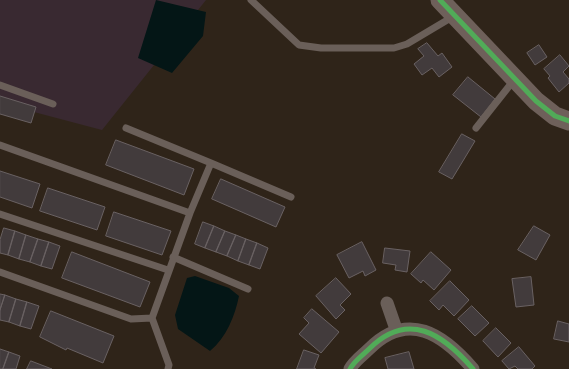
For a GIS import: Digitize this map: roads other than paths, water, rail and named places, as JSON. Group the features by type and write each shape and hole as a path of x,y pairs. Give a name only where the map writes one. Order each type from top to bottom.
{"street":[{"path":"440,0 536,101 555,116 569,121"},
{"path":"387,303 396,329"},
{"path":"350,369 379,339 396,329 419,328 449,346 473,369"}],"lane":[{"path":"251,0 299,45 321,48 394,48 407,44 454,16"},
{"path":"476,128 516,79"},
{"path":"0,85 53,104"},
{"path":"126,128 291,197"},
{"path":"0,145 190,213"},
{"path":"168,369 169,365 152,318 168,270 211,163"},
{"path":"0,214 168,270"},
{"path":"173,258 248,289"},
{"path":"0,272 131,319 152,318"}]}
